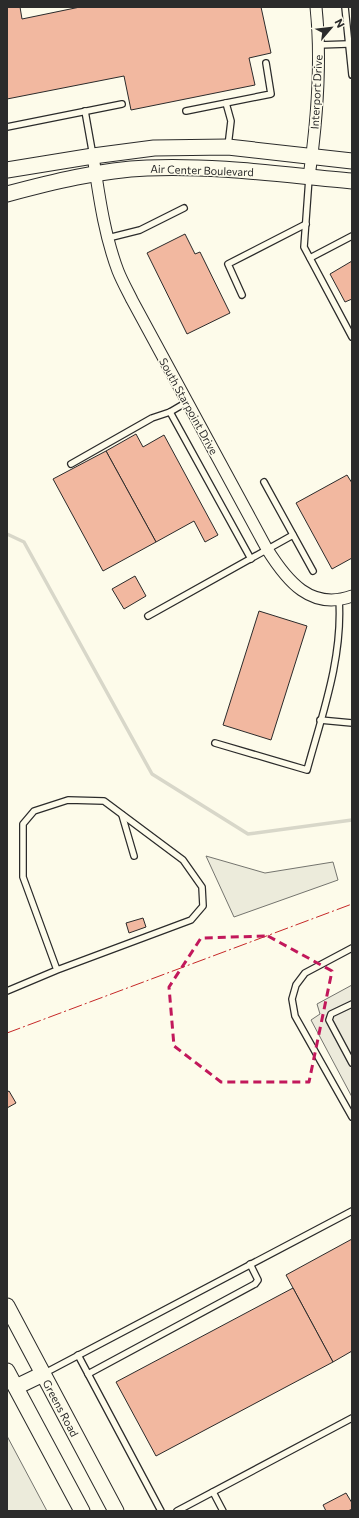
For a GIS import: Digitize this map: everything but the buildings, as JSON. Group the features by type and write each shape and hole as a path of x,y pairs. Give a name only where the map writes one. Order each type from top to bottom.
{"street":[{"name":"Interport Drive","path":"309,177 318,84 316,7"},
{"name":"Air Center Boulevard","path":"7,170 154,148 228,147 352,162"},
{"name":"South Starpoint Drive","path":"93,156 101,207 108,238 122,279 267,549 288,579 308,595 324,600 352,596"},
{"name":"Air Center Boulevard","path":"7,194 45,184 96,174 145,168 184,167 237,170 352,181"},
{"name":"Greens Road","path":"7,1306 116,1511"},
{"path":"7,1371 82,1511"},
{"path":"16,1387 43,1374"}],"lane":[{"path":"345,7 352,75"},
{"path":"318,45 348,44"},
{"path":"186,111 271,94 266,63"},
{"path":"226,103 231,121 228,147"},
{"path":"7,127 122,104"},
{"path":"85,111 93,156"},
{"path":"309,177 304,247 352,337"},
{"path":"108,238 140,230 184,208"},
{"path":"242,295 228,264 306,224"},
{"path":"310,258 352,236"},
{"path":"70,464 152,418 170,412 187,402"},
{"path":"170,412 251,559"},
{"path":"264,482 313,571"},
{"path":"148,616 293,535"},
{"path":"215,743 307,770 332,680 338,650 340,615 339,599"},
{"path":"320,720 352,723"},
{"path":"7,991 57,970 191,920 203,906 202,887 182,860 104,801 68,800 34,811 24,824 23,877 57,970"},
{"path":"122,815 134,856"},
{"path":"352,948 305,973 296,985 292,999 295,1016 352,1117"},
{"path":"352,1004 331,1014 329,1020 352,1063"},
{"path":"43,1374 352,1211"},
{"path":"88,1374 255,1284 258,1280 250,1264"},
{"path":"78,1355 161,1511"},
{"path":"177,1511 352,1418"},
{"path":"213,1492 223,1511"}],"highlighted area":[{"path":"268,936 332,971 309,1082 221,1082 174,1046 169,987 201,938"}],"shaded area":[{"path":"206,856 265,873 333,862 338,880 234,917"},
{"path":"352,985 352,1097 311,1020 320,1014 317,1004"},
{"path":"7,1436 47,1511 7,1511"}],"waterway":[{"path":"7,534 24,542 152,774 248,834 352,820"}],"power":[{"path":"7,1033 352,904"}]}
